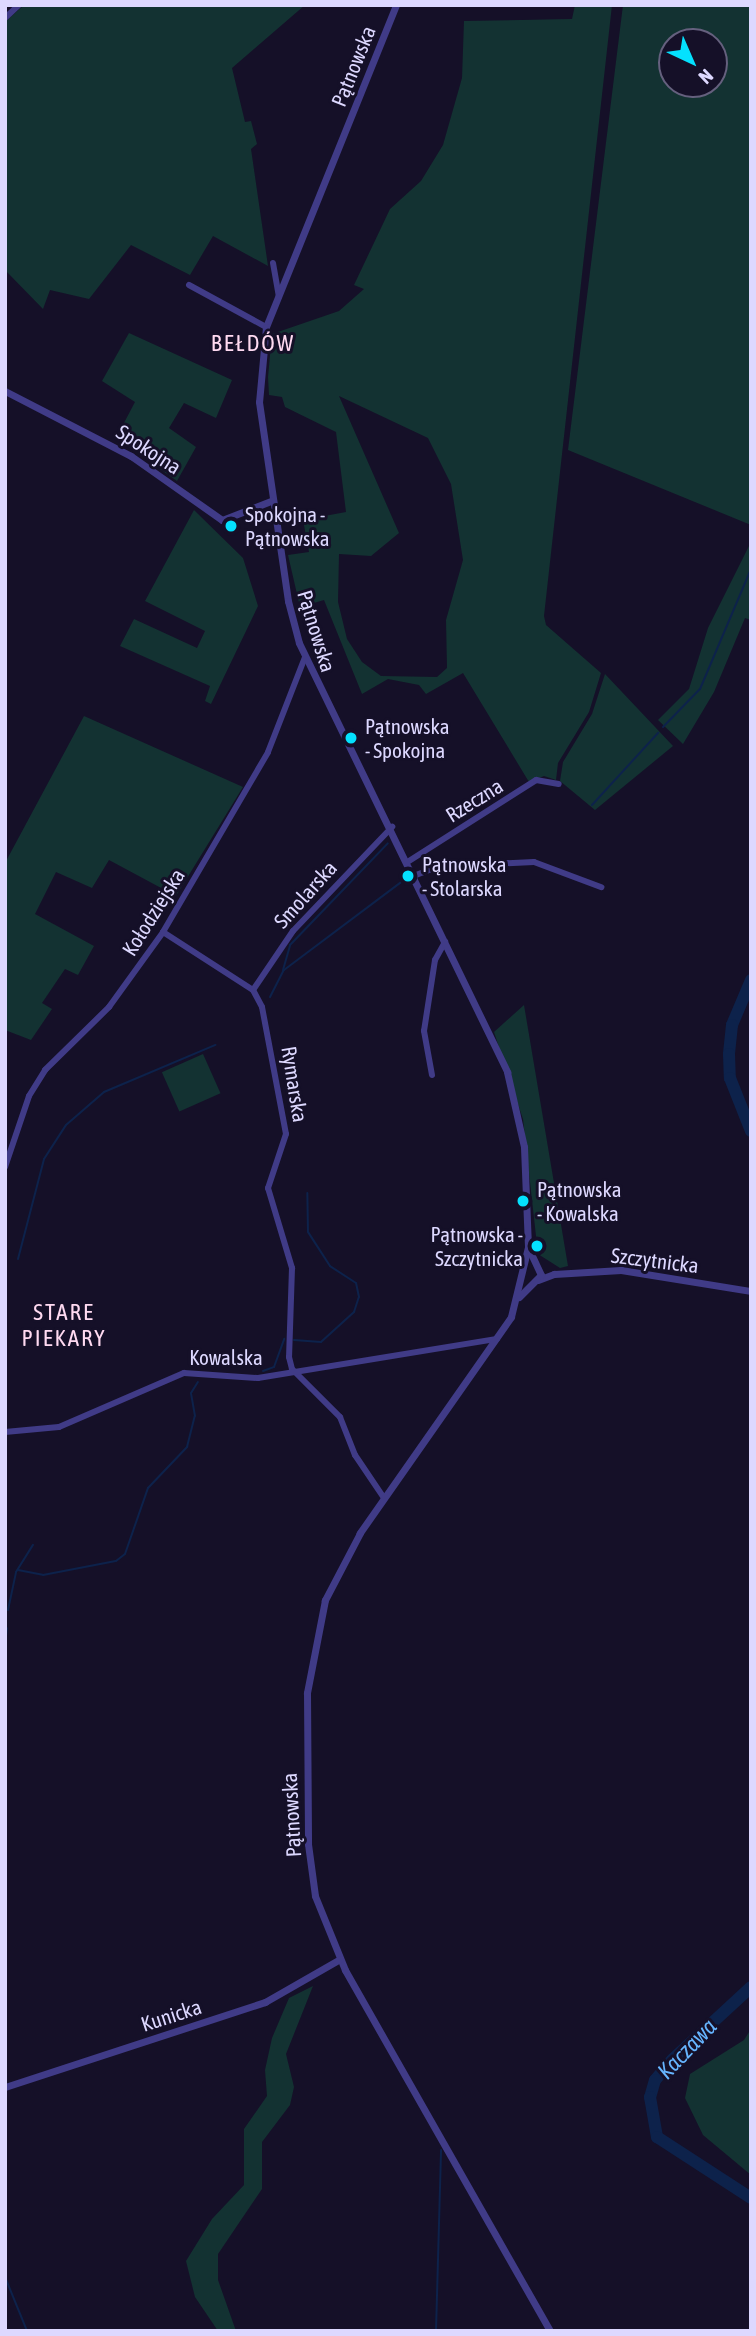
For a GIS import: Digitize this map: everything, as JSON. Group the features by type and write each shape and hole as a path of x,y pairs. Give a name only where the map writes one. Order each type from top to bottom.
{"street":[{"path":"5,18 19,5"},
{"name":"Pątnowska","path":"396,5 266,327 259,402 271,501 288,601 304,657 416,875 513,1092 524,1147 528,1247 518,1298 498,1339 384,1498 325,1600 307,1693 308,1844 315,1896 340,1959 550,2331"},
{"path":"273,263 279,296"},
{"path":"189,285 266,327"},
{"name":"Spokojna","path":"5,391 131,456 222,520 271,501"},
{"name":"Kołodziejska","path":"5,1167 29,1096 45,1070 110,1007 163,932 268,752 304,657"},
{"name":"Rzeczna","path":"409,861 536,780 559,784"},
{"name":"Smolarska","path":"253,990 293,931 391,827"},
{"path":"416,875 440,866 534,862 601,887"},
{"path":"163,932 253,990"},
{"path":"432,1075 424,1031 435,960 446,940"},
{"name":"Rymarska","path":"253,990 267,1019 286,1134 268,1188 292,1268 292,1369"},
{"name":"Pątnowska","path":"528,1247 539,1266"},
{"path":"523,1276 537,1281 539,1266"},
{"path":"525,1267 539,1266 554,1274"},
{"name":"Szczytnicka","path":"537,1281 554,1274 624,1270 751,1292"},
{"name":"Pątnowska","path":"518,1298 537,1281"},
{"name":"Kowalska","path":"5,1432 59,1427 184,1373 258,1378 292,1369 498,1339"},
{"path":"292,1369 340,1417 355,1455 384,1498"},
{"name":"Kunicka","path":"5,2087 265,2002 340,1959"}],"green space":[{"path":"24,5 305,5 232,68 245,122 251,121 257,144 251,149 268,266 213,236 190,275 131,245 89,299 50,290 43,309 5,270 5,22"},
{"path":"575,5 612,5 544,616 546,625 601,673 589,712 558,763 556,780 544,776 529,782 463,673 426,694 419,685 388,679 362,694 324,600 300,607 288,555 309,552 303,520 346,512 336,432 285,407 282,397 269,395 268,377 272,334 339,311 364,289 354,285 390,209 421,181 443,145 462,78 464,21 572,19","holes":["339,396 428,438 451,484 463,560 446,620 447,668 437,677 381,676 362,662 347,639 338,602 339,554 371,556 399,533"]},
{"path":"623,5 751,5 751,525 568,450"},
{"path":"129,333 232,380 216,418 184,403 169,428 196,447 177,481 116,438 135,402 102,381"},
{"path":"194,510 243,558 258,606 211,704 205,701 210,686 120,646 134,619 197,648 205,631 145,601"},
{"path":"751,542 751,620 745,618 714,692 683,744 658,720 689,689 708,628"},
{"path":"605,674 673,746 595,810 560,781 563,762 592,714"},
{"path":"84,716 243,787 176,896 109,860 92,888 56,872 35,914 94,946 78,975 65,969 42,1003 52,1009 31,1040 5,1030 5,863"},
{"path":"524,1005 568,1266 560,1268 538,1254 523,1119 494,1032"},
{"path":"203,1054 220,1093 179,1112 162,1072"},
{"path":"313,1986 286,2054 294,2087 290,2105 262,2142 262,2189 218,2254 218,2280 236,2331 218,2331 195,2297 186,2261 212,2219 244,2185 244,2129 267,2096 265,2070 272,2038 289,1998"},
{"path":"751,2029 751,2175 703,2135 685,2098 690,2074 744,2040"}],"waterway":[{"path":"663,727 700,689 751,569"},
{"path":"592,805 658,733"},
{"path":"283,970 290,945 388,843"},
{"path":"270,997 284,970 405,879"},
{"name":"Kaczawa","path":"751,980 732,1025 729,1054 730,1078 751,1131"},
{"path":"18,1259 44,1159 66,1125 104,1092 215,1045"},
{"path":"294,1340 321,1342 354,1312 359,1297 356,1283 330,1266 308,1232 307,1193"},
{"path":"263,1371 274,1367 284,1339"},
{"path":"18,1570 43,1575 116,1561 125,1554 148,1488 187,1447 195,1416 191,1393 198,1382"},
{"path":"8,1610 16,1572 33,1545"},
{"path":"5,1644 7,1628"},
{"name":"Kaczawa","path":"751,1987 672,2060 655,2080 650,2097 657,2137 751,2198"},
{"path":"436,2331 441,2150"},
{"path":"5,2277 27,2331"}],"place":[{"name":"Spokojna - Pątnowska","path":"231,526"},
{"name":"Pątnowska - Spokojna","path":"351,738"},
{"name":"Pątnowska - Stolarska","path":"408,876"},
{"name":"Pątnowska - Kowalska","path":"523,1201"},
{"name":"Pątnowska - Szczytnicka","path":"537,1246"}],"district":[{"name":"BEŁDÓW","path":"253,343"},
{"name":"STARE PIEKARY","path":"64,1325"}]}
